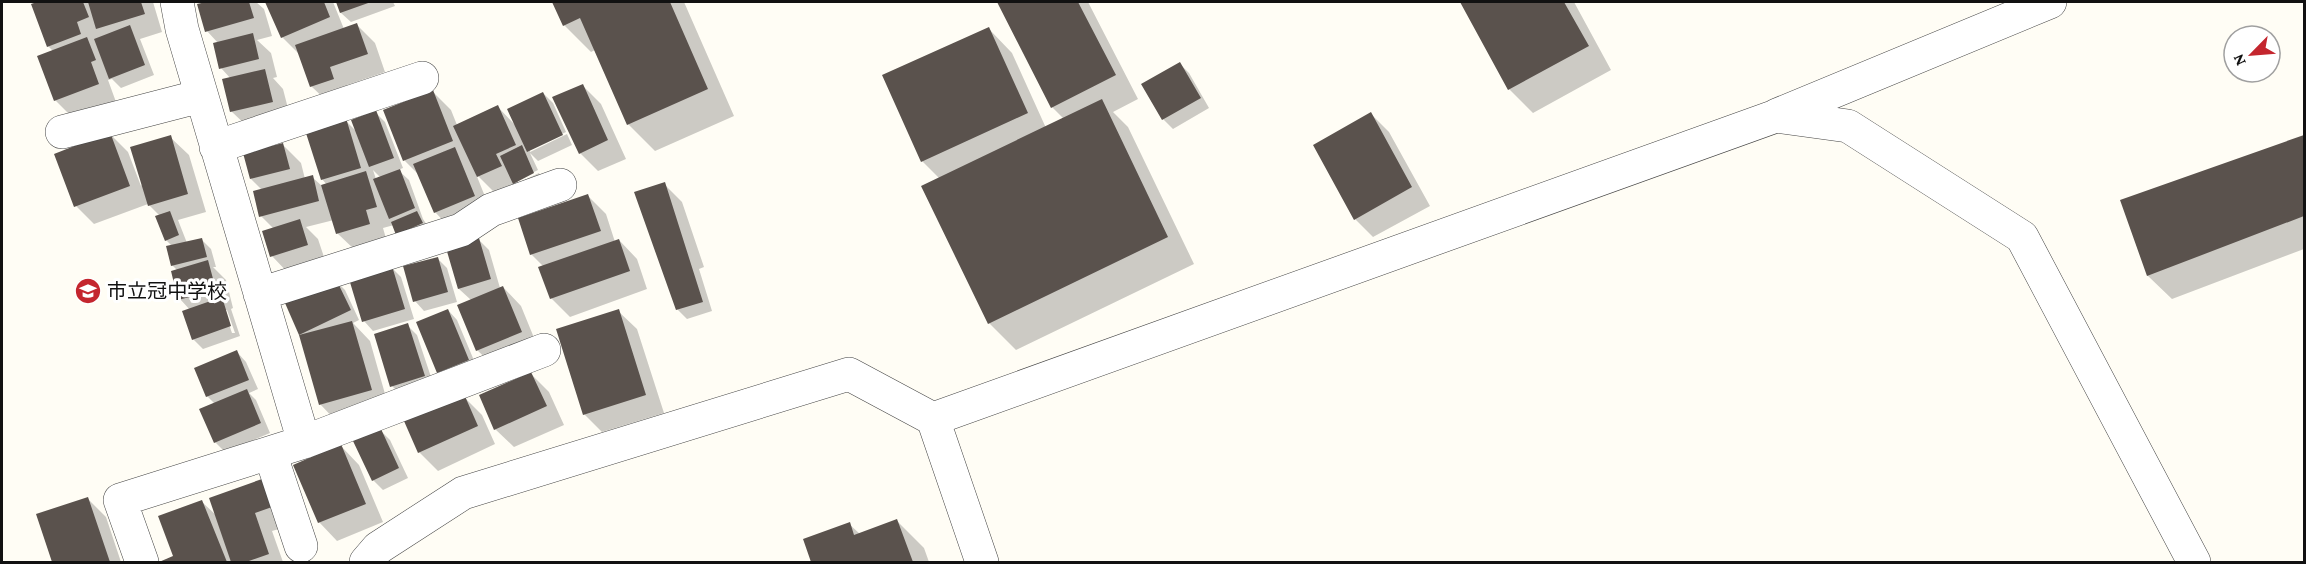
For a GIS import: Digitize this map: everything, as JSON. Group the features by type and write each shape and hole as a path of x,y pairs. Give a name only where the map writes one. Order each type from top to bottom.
{"street":[{"path":"177,2 182,29 201,96 304,442"},
{"path":"933,419 1776,116 2050,2"},
{"path":"216,147 422,78"},
{"path":"62,132 201,96"},
{"path":"1776,116 1848,126 2022,237 2194,562"},
{"path":"260,294 461,230 491,210 560,185"},
{"path":"142,562 120,500 304,442 544,350"},
{"path":"366,562 378,548 463,493 849,374 933,419 982,562"},
{"path":"270,453 301,546"}],"building":[{"path":"83,2 89,17 77,22 81,34 47,47 31,4"},
{"path":"88,2 141,2 145,14 96,29"},
{"path":"249,2 254,18 205,32 197,4"},
{"path":"265,2 324,2 330,17 281,38"},
{"path":"336,2 371,2 340,13"},
{"path":"552,2 670,2 708,89 627,125 580,18 563,26"},
{"path":"997,2 1078,2 1116,75 1051,108"},
{"path":"1460,2 1564,2 1589,46 1508,90"},
{"path":"357,23 368,54 330,67 334,79 310,87 295,45"},
{"path":"130,25 145,65 109,79 94,39"},
{"path":"989,27 1028,113 921,162 882,75"},
{"path":"253,33 259,59 219,69 213,43"},
{"path":"87,37 96,60 91,62 99,84 54,101 37,56"},
{"path":"1180,62 1201,98 1162,120 1141,84"},
{"path":"265,69 273,102 230,112 222,79"},
{"path":"583,84 608,140 579,154 552,97"},
{"path":"433,90 453,141 403,161 383,110"},
{"path":"543,92 563,135 527,152 507,109"},
{"path":"1102,99 1168,237 988,324 921,186"},
{"path":"498,105 516,145 496,154 502,166 477,177 453,126"},
{"path":"376,110 394,158 369,167 351,120"},
{"path":"1371,112 1412,187 1354,220 1313,145"},
{"path":"346,118 361,168 321,180 305,130"},
{"path":"110,132 130,186 74,207 54,154"},
{"path":"171,135 188,194 148,206 130,147"},
{"path":"2304,135 2304,216 2147,276 2120,200"},
{"path":"283,143 290,169 250,179 243,153"},
{"path":"522,145 534,173 513,184 500,156"},
{"path":"455,147 475,196 434,213 413,164"},
{"path":"400,169 415,208 389,219 373,179"},
{"path":"366,171 377,207 366,210 370,224 336,234 321,185"},
{"path":"313,175 319,201 259,217 253,191"},
{"path":"665,182 703,302 676,310 634,192"},
{"path":"588,194 601,231 530,255 518,218"},
{"path":"170,211 179,235 165,241 155,216"},
{"path":"417,211 423,223 396,235 391,222"},
{"path":"300,219 308,245 270,257 262,231"},
{"path":"202,238 207,257 171,266 166,246"},
{"path":"479,238 491,279 458,289 446,248"},
{"path":"619,239 630,271 550,299 538,267"},
{"path":"438,257 448,292 413,302 403,266"},
{"path":"208,260 216,290 178,300 171,271"},
{"path":"392,266 405,309 362,322 349,279"},
{"path":"336,279 351,310 299,335 285,303"},
{"path":"503,286 522,332 476,351 457,305"},
{"path":"222,297 231,326 192,340 182,311"},
{"path":"448,309 469,360 437,373 416,322"},
{"path":"619,309 646,395 583,415 556,329"},
{"path":"352,321 372,390 319,405 299,335"},
{"path":"408,323 425,376 390,387 374,334"},
{"path":"237,350 249,380 206,397 194,368"},
{"path":"531,372 547,406 494,430 479,395"},
{"path":"247,389 261,423 214,443 199,409"},
{"path":"464,394 478,426 418,453 404,421"},
{"path":"381,429 399,468 372,481 353,441"},
{"path":"341,444 366,504 318,523 293,465"},
{"path":"262,479 272,507 255,513 269,554 246,562 231,562 209,498"},
{"path":"88,497 110,562 52,562 36,514"},
{"path":"202,500 227,562 159,562 173,556 158,516"},
{"path":"897,519 913,562 811,562 803,539 850,522 854,535"}],"place":[{"name":"市立冠中学校","path":"88,291"}]}
